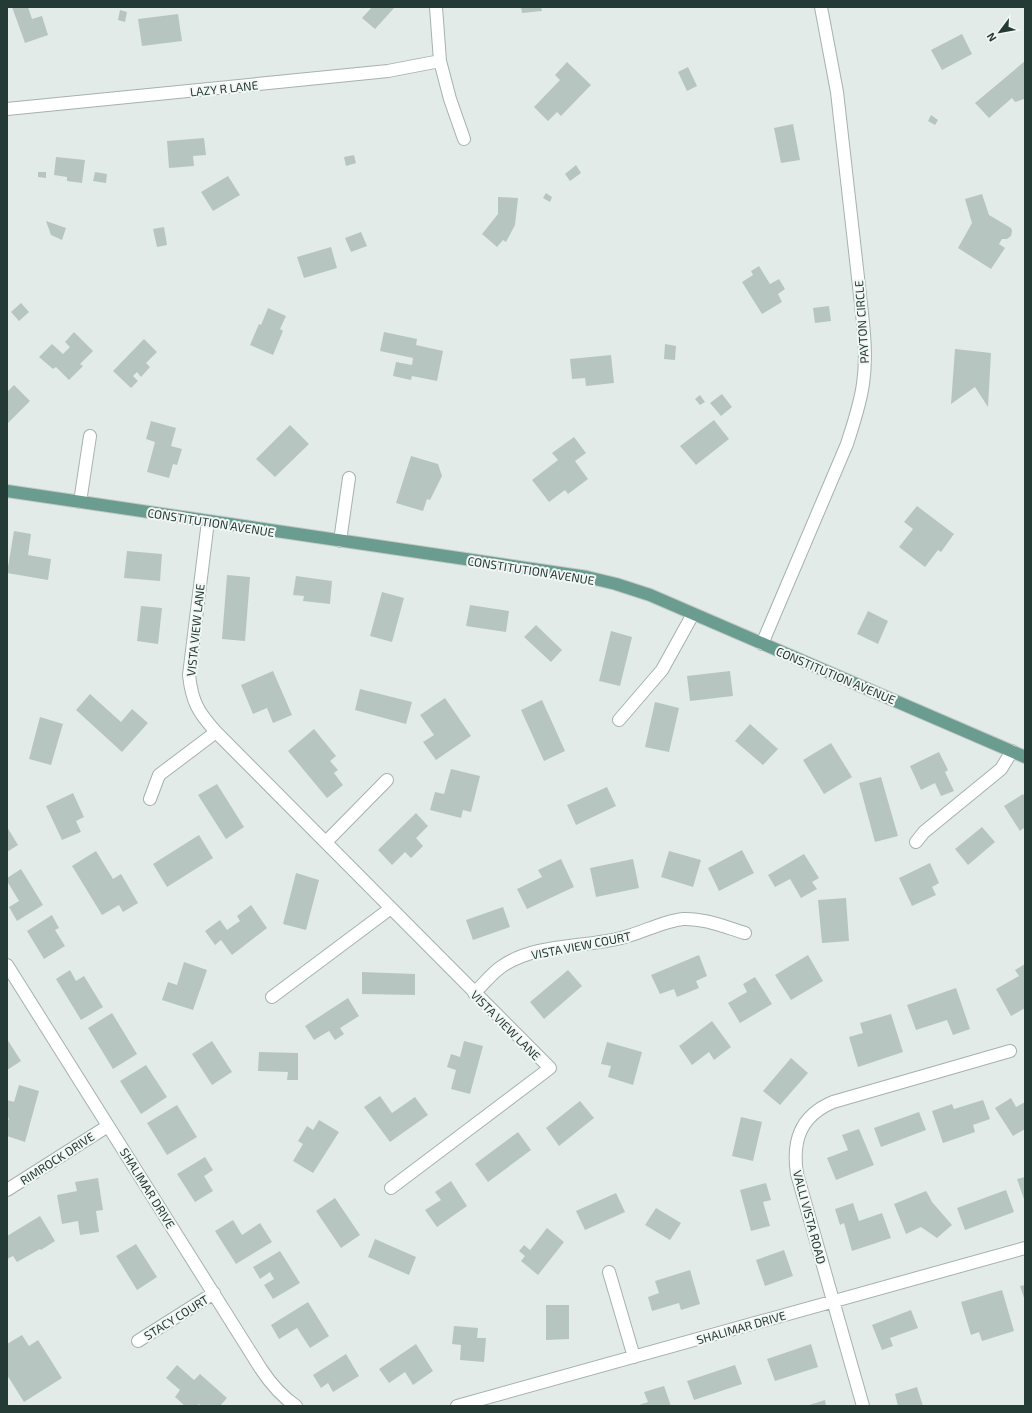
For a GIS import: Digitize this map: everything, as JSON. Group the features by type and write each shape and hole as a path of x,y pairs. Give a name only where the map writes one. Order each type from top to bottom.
{"main road":[{"name":"CONSTITUTION AVENUE","path":"7,491 587,577 616,584 650,595 1025,757"}],"street":[{"path":"436,7 440,61 450,99 464,139"},
{"name":"PAYTON CIRCLE","path":"762,644 846,444 856,414 863,385 865,338 837,92 821,7"},
{"name":"LAZY R LANE","path":"7,109 388,71 440,61"},
{"path":"80,502 90,436"},
{"path":"340,541 349,478"},
{"name":"VISTA VIEW LANE","path":"208,521 189,675 191,691 196,705 203,717 216,732 474,993 550,1068 391,1188"},
{"path":"619,720 662,670 693,614"},
{"path":"150,799 159,776 216,732"},
{"path":"916,842 924,832 1001,769 1012,751"},
{"path":"326,842 387,780"},
{"path":"272,997 391,908"},
{"name":"VISTA VIEW COURT","path":"474,993 500,968 522,956 541,951 620,938 641,933 668,922 683,919 701,920 745,933"},
{"name":"SHALIMAR DRIVE","path":"7,965 273,1386 288,1401 296,1406"},
{"name":"VALLI VISTA ROAD","path":"863,1406 797,1174 795,1158 796,1146 805,1123 813,1113 833,1102 1010,1051"},
{"name":"RIMROCK DRIVE","path":"7,1190 108,1126"},
{"name":"SHALIMAR DRIVE","path":"457,1406 1025,1248"},
{"path":"609,1272 634,1357"},
{"name":"STACY COURT","path":"138,1341 214,1293"}],"building":[{"path":"12,7 28,7 32,19 42,16 48,35 25,43"},
{"path":"372,7 395,7 375,29 362,18"},
{"path":"521,7 541,7 542,11 522,13"},
{"path":"120,10 127,12 125,22 118,20"},
{"path":"178,14 182,41 142,46 138,19"},
{"path":"962,34 972,54 942,70 931,50"},
{"path":"1025,61 1024,99 1015,102 1012,98 989,118 975,103"},
{"path":"567,62 591,85 561,116 557,112 548,121 534,107 560,80 555,75"},
{"path":"688,67 697,86 687,91 678,72"},
{"path":"931,115 938,120 935,125 928,121"},
{"path":"793,124 800,160 781,163 774,128"},
{"path":"204,138 206,155 193,156 194,166 169,168 167,141"},
{"path":"354,155 356,163 346,166 344,157"},
{"path":"56,157 85,160 82,183 67,181 67,177 54,175"},
{"path":"576,165 581,173 570,181 565,174"},
{"path":"38,172 46,172 46,178 38,177"},
{"path":"95,172 107,174 106,183 93,181"},
{"path":"228,176 240,195 213,211 201,192"},
{"path":"546,193 552,197 550,202 543,198"},
{"path":"982,194 989,215 1011,228 1012,231 1011,236 1007,239 1002,239 999,244 1005,248 991,269 958,248 972,223 965,199"},
{"path":"498,197 518,198 515,225 506,242 503,240 497,247 482,234 498,214"},
{"path":"46,221 66,228 62,240 51,235"},
{"path":"164,227 167,245 157,247 153,229"},
{"path":"361,232 367,246 351,252 345,238"},
{"path":"331,247 337,268 304,278 297,257"},
{"path":"759,266 770,284 779,279 785,289 778,294 782,302 762,314 742,282 753,275 751,271"},
{"path":"21,303 29,312 19,321 11,312"},
{"path":"829,306 831,321 815,323 813,308"},
{"path":"268,308 286,316 280,329 283,331 273,355 250,345"},
{"path":"74,332 93,351 80,364 83,366 69,380 56,367 53,369 39,357 52,344 63,354 70,347 65,342"},
{"path":"384,332 417,339 416,345 443,351 437,381 412,376 411,380 393,376 396,362 412,365 413,358 380,351"},
{"path":"144,339 157,352 146,363 150,367 141,377 137,372 133,376 138,381 131,388 113,371"},
{"path":"665,344 676,346 675,360 664,359"},
{"path":"955,349 991,353 988,407 975,387 951,404"},
{"path":"611,355 614,383 586,386 585,378 572,379 570,359"},
{"path":"14,385 30,401 7,424 7,392"},
{"path":"722,394 732,407 721,416 710,403"},
{"path":"700,395 705,402 700,405 695,399"},
{"path":"714,420 729,439 696,465 680,446"},
{"path":"151,421 176,428 171,446 182,449 177,465 173,464 169,478 147,472 155,442 146,439"},
{"path":"290,425 309,444 275,477 256,459"},
{"path":"574,437 586,453 575,461 588,479 568,494 565,490 549,502 532,480 558,460 552,453"},
{"path":"411,456 438,464 442,476 430,500 427,499 423,511 396,503"},
{"path":"917,506 954,534 941,552 938,550 925,567 899,547 913,529 904,522"},
{"path":"14,531 31,534 28,555 51,559 48,580 7,573"},
{"path":"127,551 162,554 160,581 124,578"},
{"path":"227,575 250,577 245,641 222,639"},
{"path":"296,576 332,581 330,604 303,601 304,596 293,595"},
{"path":"382,592 404,598 392,642 370,636"},
{"path":"470,605 509,611 506,632 466,626"},
{"path":"141,606 162,608 158,644 137,641"},
{"path":"868,611 888,621 878,644 857,634"},
{"path":"536,625 562,650 551,662 524,637"},
{"path":"611,631 632,637 620,686 599,681"},
{"path":"273,671 292,715 273,723 267,708 253,714 241,685"},
{"path":"730,671 733,696 690,701 687,676"},
{"path":"360,689 412,702 406,724 355,710"},
{"path":"90,694 121,722 132,709 148,723 122,752 76,710"},
{"path":"445,698 471,736 436,760 423,742 434,735 420,715"},
{"path":"542,700 565,751 544,761 521,710"},
{"path":"655,702 679,708 669,752 645,747"},
{"path":"40,717 63,724 51,765 29,759"},
{"path":"750,724 778,749 763,765 735,741"},
{"path":"314,729 336,756 330,761 338,770 334,773 343,785 327,798 288,751"},
{"path":"831,743 852,777 824,794 803,760"},
{"path":"939,752 948,770 945,772 954,791 941,796 935,783 921,790 910,766"},
{"path":"451,769 480,776 471,812 463,810 461,818 430,810 435,792 444,794"},
{"path":"881,777 898,836 875,842 859,783"},
{"path":"217,784 244,827 226,839 198,795"},
{"path":"607,787 616,806 576,825 567,805"},
{"path":"73,793 84,817 76,821 81,832 62,840 46,806"},
{"path":"1023,794 1025,797 1025,827 1020,831 1004,806"},
{"path":"416,813 428,826 416,838 423,846 411,858 405,852 392,865 378,850"},
{"path":"7,827 18,845 7,852"},
{"path":"982,827 995,842 968,865 955,849"},
{"path":"199,835 213,858 167,887 153,864"},
{"path":"742,850 754,873 719,891 708,868"},
{"path":"96,851 113,879 121,874 138,903 123,912 119,905 102,915 72,866"},
{"path":"669,851 701,860 693,887 661,877"},
{"path":"804,854 819,878 812,882 817,889 801,898 790,879 775,887 768,875"},
{"path":"561,859 574,887 527,909 517,889 542,877 538,870"},
{"path":"633,859 639,888 596,897 590,868"},
{"path":"930,863 939,883 932,887 936,895 912,906 899,878"},
{"path":"21,869 43,905 17,921 9,907 19,901 7,881 7,878"},
{"path":"296,873 319,880 306,930 283,924"},
{"path":"846,898 849,941 822,943 818,900"},
{"path":"251,905 267,928 232,955 221,940 215,945 205,931 220,920 227,930 240,921 237,916"},
{"path":"503,907 510,927 473,940 466,920"},
{"path":"52,915 59,928 55,930 65,946 44,959 27,931"},
{"path":"699,955 707,976 696,981 699,988 677,997 674,989 660,994 651,975"},
{"path":"808,955 823,981 791,1000 775,975"},
{"path":"184,962 207,970 193,1010 162,1000 168,982 177,985"},
{"path":"1025,964 1025,1008 1011,1016 996,989 1019,976 1015,970"},
{"path":"70,970 76,981 84,976 103,1007 81,1020 56,979"},
{"path":"568,970 582,986 544,1019 530,1002"},
{"path":"362,972 415,974 415,995 362,994"},
{"path":"755,977 772,1004 740,1023 728,1003 747,992 743,984"},
{"path":"956,988 970,1029 953,1035 947,1020 916,1030 907,1005"},
{"path":"348,998 359,1016 340,1028 344,1034 335,1040 329,1031 314,1040 305,1026"},
{"path":"112,1013 137,1054 113,1069 88,1028"},
{"path":"891,1014 903,1052 858,1067 849,1037 863,1033 860,1023"},
{"path":"712,1021 731,1047 714,1060 709,1052 692,1065 679,1046"},
{"path":"7,1039 21,1061 7,1070"},
{"path":"212,1041 232,1072 212,1085 192,1054"},
{"path":"464,1041 483,1046 470,1094 451,1089 456,1070 447,1067 451,1054 460,1057"},
{"path":"607,1042 642,1052 633,1085 608,1077 611,1066 601,1064"},
{"path":"259,1052 298,1053 298,1080 287,1080 288,1072 258,1071"},
{"path":"791,1058 808,1073 780,1105 763,1091"},
{"path":"146,1065 167,1097 141,1114 120,1081"},
{"path":"19,1085 39,1091 25,1142 7,1136 7,1124 9,1118 7,1118 7,1100 14,1102"},
{"path":"380,1096 392,1113 415,1097 428,1115 390,1142 364,1107"},
{"path":"1011,1098 1016,1107 1025,1102 1025,1129 1013,1136 995,1108"},
{"path":"983,1100 990,1119 973,1125 975,1132 943,1143 932,1111 952,1104 954,1109"},
{"path":"580,1101 594,1118 559,1146 546,1128"},
{"path":"177,1105 197,1137 167,1155 147,1123"},
{"path":"919,1112 926,1130 881,1147 874,1128"},
{"path":"741,1117 762,1122 753,1161 732,1156"},
{"path":"319,1120 339,1132 313,1173 293,1161 303,1144 298,1141 307,1126 313,1130"},
{"path":"859,1129 874,1165 836,1180 827,1158 848,1150 842,1135"},
{"path":"518,1132 531,1150 488,1182 475,1164"},
{"path":"205,1157 213,1170 204,1176 213,1191 195,1202 177,1174"},
{"path":"1025,1177 1025,1202 1017,1179"},
{"path":"98,1178 103,1210 96,1211 99,1232 80,1235 78,1221 62,1224 57,1195 77,1191 75,1182"},
{"path":"451,1181 467,1206 437,1227 425,1210 441,1200 435,1192"},
{"path":"766,1183 771,1200 763,1202 770,1226 751,1231 740,1190"},
{"path":"1006,1190 1014,1212 965,1230 957,1208"},
{"path":"926,1191 932,1202 952,1225 937,1238 921,1227 906,1234 894,1204"},
{"path":"616,1193 625,1212 585,1230 576,1211"},
{"path":"335,1198 360,1235 341,1248 316,1211"},
{"path":"853,1203 859,1221 882,1213 891,1238 852,1251 844,1223 840,1225 835,1209"},
{"path":"656,1208 681,1223 670,1240 645,1225"},
{"path":"40,1216 55,1241 17,1262 13,1256 7,1259 7,1236"},
{"path":"233,1220 242,1235 260,1223 272,1242 236,1264 215,1231"},
{"path":"547,1228 564,1242 538,1275 521,1261 525,1256 519,1251 524,1245 530,1250"},
{"path":"375,1239 416,1257 409,1275 368,1257"},
{"path":"136,1244 157,1277 137,1290 116,1256"},
{"path":"784,1250 793,1276 765,1286 756,1260"},
{"path":"280,1251 300,1283 273,1299 264,1285 274,1279 270,1272 260,1279 253,1267"},
{"path":"690,1270 700,1304 681,1310 679,1303 652,1311 648,1297 659,1293 655,1281"},
{"path":"1025,1285 1025,1301 1020,1286"},
{"path":"1002,1290 1014,1331 982,1341 979,1332 971,1335 961,1302"},
{"path":"308,1302 329,1336 310,1348 297,1328 279,1339 271,1325"},
{"path":"546,1305 569,1305 569,1339 546,1340"},
{"path":"911,1310 918,1328 890,1338 893,1346 882,1350 872,1325"},
{"path":"454,1326 478,1328 477,1338 486,1338 484,1362 460,1360 461,1345 452,1344"},
{"path":"22,1335 29,1346 38,1340 62,1378 24,1402 7,1375 7,1344"},
{"path":"416,1344 433,1371 413,1385 405,1372 389,1383 379,1369"},
{"path":"811,1344 818,1367 775,1381 767,1359"},
{"path":"346,1354 359,1376 333,1392 328,1383 321,1388 313,1375"},
{"path":"177,1365 194,1380 200,1374 227,1398 220,1406 201,1406 199,1404 197,1406 185,1406 175,1397 180,1390 166,1378"},
{"path":"735,1365 742,1384 694,1400 687,1381"},
{"path":"664,1386 671,1406 636,1406 648,1402 644,1392"},
{"path":"917,1387 923,1406 898,1406 895,1394"},
{"path":"825,1400 826,1406 806,1406"}]}
